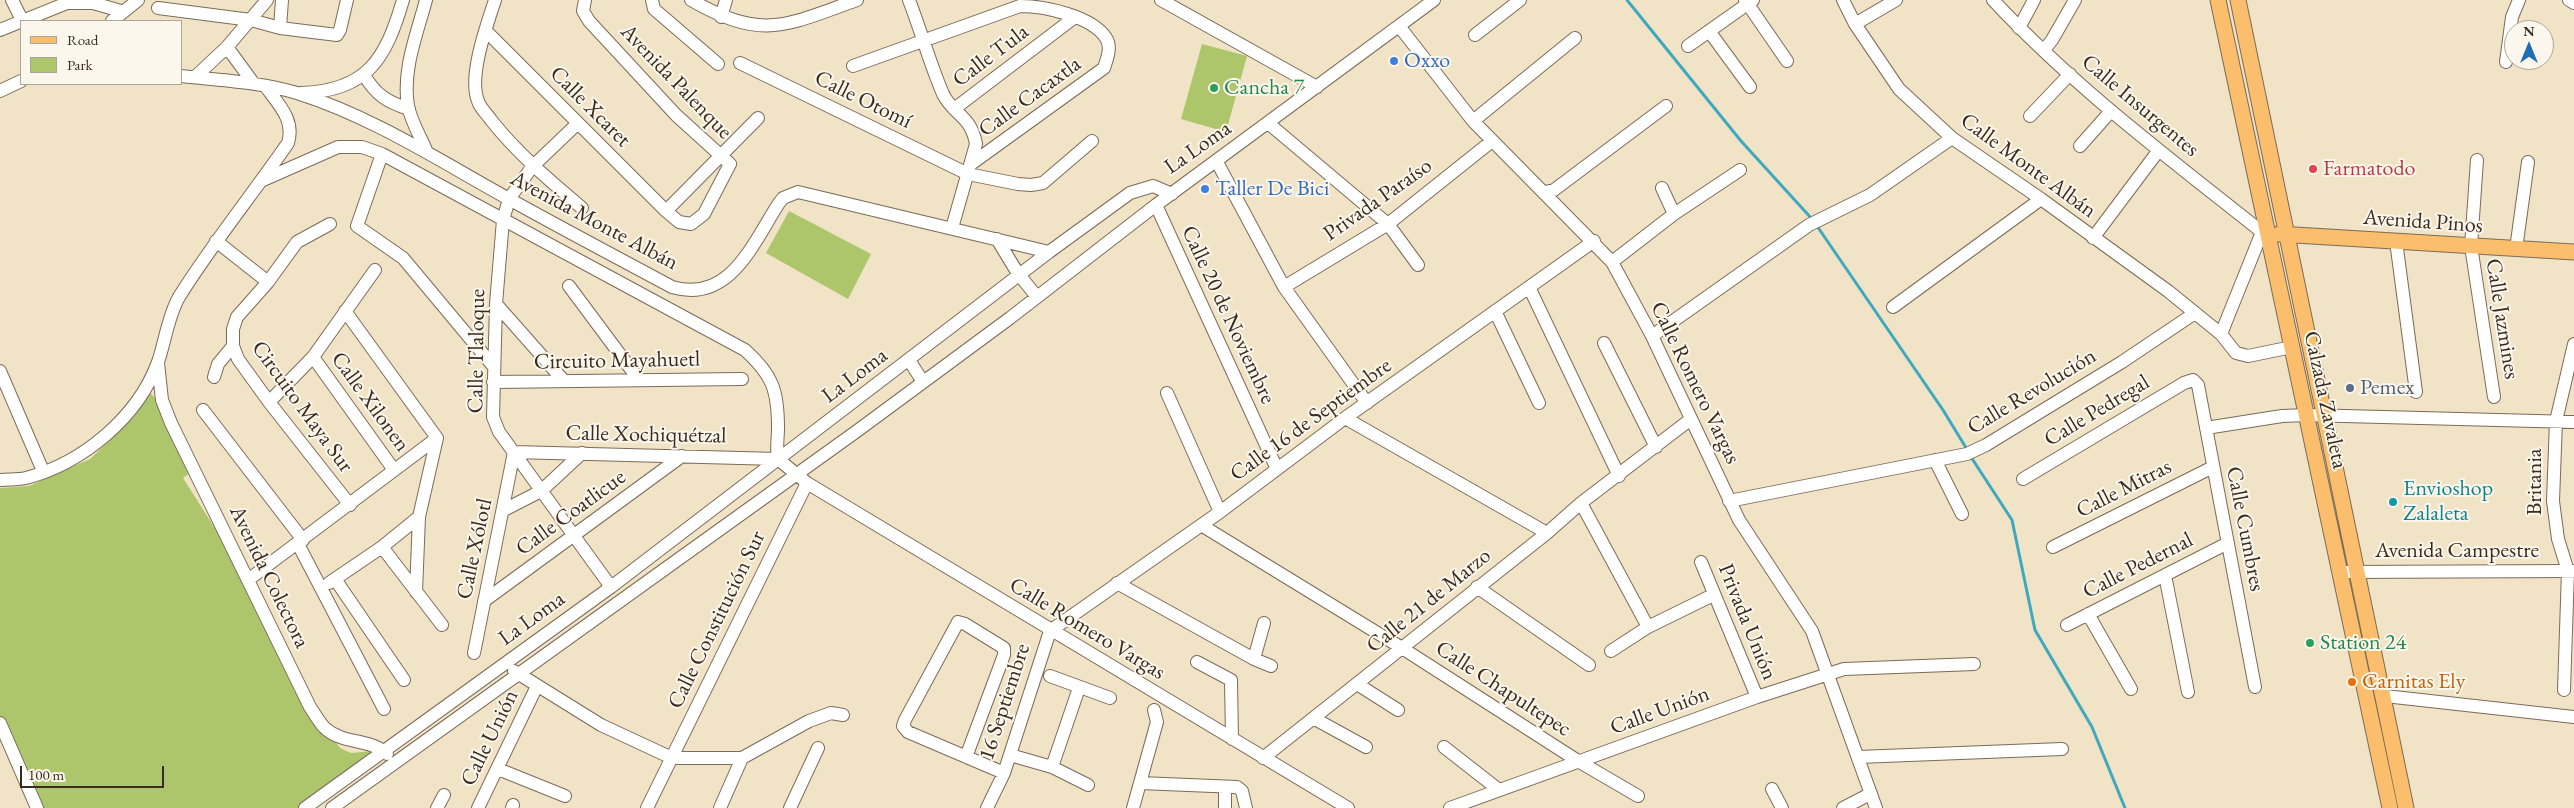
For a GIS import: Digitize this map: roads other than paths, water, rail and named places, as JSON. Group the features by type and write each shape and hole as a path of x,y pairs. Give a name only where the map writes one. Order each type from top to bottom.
{"main road":[{"name":"Calzada Zavaleta","path":"2218,0 2265,233 2341,572 2390,808"},
{"name":"Calzada Zavaleta","path":"2238,0 2324,416 2385,696 2406,808"},
{"name":"Avenida Pinos","path":"2265,233 2574,252"}],"street":[{"path":"12,0 22,20 67,3 93,3 122,11"},
{"path":"113,20 138,0"},
{"path":"195,78 251,20 267,0"},
{"path":"280,28 282,0"},
{"path":"158,8 251,20 280,28 337,35 340,30 347,0"},
{"path":"295,93 337,88 364,75 384,53 393,35 403,0"},
{"path":"426,0 407,71 409,109 426,150"},
{"path":"495,0 475,83 478,102 504,136 532,167 582,208"},
{"name":"Avenida Palenque","path":"585,0 583,10 589,21 676,115 725,160"},
{"path":"652,0 654,9 718,64"},
{"path":"691,0 721,16 742,24 783,25 857,0"},
{"path":"721,16 726,0"},
{"path":"909,0 944,96 970,126 976,144 952,228"},
{"path":"1161,0 1317,87"},
{"name":"La Loma","path":"305,808 610,587 1049,252 1130,193 1153,186 1172,194 1434,0"},
{"path":"1475,35 1520,0"},
{"name":"Calle Monte Albán","path":"1843,0 1855,24 1899,89 1952,138 2041,199 2195,313 2221,334 2236,353 2241,356 2292,347"},
{"path":"1855,24 1896,0"},
{"name":"Calle Insurgentes","path":"1993,0 2019,28 2111,112 2265,233"},
{"path":"2019,28 2034,0"},
{"path":"2044,50 2052,40 2075,0"},
{"path":"2512,20 2519,0"},
{"path":"2568,0 2574,3"},
{"path":"1688,46 1749,1 1787,61"},
{"path":"853,66 1020,6 1039,6 1075,17"},
{"name":"Calle Tula","path":"954,109 1075,17"},
{"name":"Calle Cacaxtla","path":"969,169 1104,68 1109,52 1107,38 1094,25 1075,17"},
{"path":"0,30 20,21"},
{"name":"Calle Romero Vargas","path":"1399,26 1473,121 1594,241 1612,262 1652,336 1739,520 1812,631 1876,808"},
{"name":"Calle Xcaret","path":"486,31 666,212 683,224 691,224 699,219 725,160"},
{"path":"1710,31 1750,87"},
{"path":"1473,121 1575,38"},
{"path":"0,480 26,478 90,447 129,414 158,363 177,300 216,241 263,180 288,143 290,131 285,112 226,46"},
{"name":"Calle Otomí","path":"740,63 969,169 1018,184 1031,185 1043,182 1092,141"},
{"path":"2030,116 2070,74"},
{"path":"364,75 379,96 386,101 409,109"},
{"name":"Avenida Monte Albán","path":"182,76 260,86 295,93 328,104 426,150 509,199 672,287 684,290 710,288 732,274 783,198 798,192 1049,252"},
{"path":"0,91 20,81"},
{"path":"1545,192 1554,190 1666,106"},
{"path":"2080,146 2111,112"},
{"path":"666,212 725,160 758,118"},
{"path":"1268,123 1388,224 1418,265"},
{"name":"Calle Tlaloque","path":"577,124 532,167 509,199 503,220 496,304 493,417 499,432 610,587"},
{"path":"1652,336 1809,225 1870,195 1952,138"},
{"name":"Privada Paraíso","path":"1284,287 1388,224 1492,141"},
{"path":"263,180 306,159 338,147 362,146 382,154 751,355 762,365 774,388 778,410 778,459 807,483"},
{"path":"2093,238 2159,150"},
{"path":"382,154 357,226 403,258 494,367"},
{"name":"Calle Jazmines","path":"2477,160 2471,246 2494,397"},
{"path":"1217,162 1284,287 1367,403"},
{"path":"2516,249 2528,162"},
{"path":"1612,262 1674,214 1740,170"},
{"path":"1662,188 1674,214"},
{"path":"332,808 397,764 923,382 1172,194"},
{"path":"1892,307 2041,199"},
{"name":"Calle 20 de Noviembre","path":"1156,205 1277,469"},
{"name":"Circuito Maya Sur","path":"330,224 298,242 268,282 237,316 233,329 233,346 238,359 269,402 350,505"},
{"path":"2221,334 2265,233"},
{"path":"997,239 1020,275 1037,297"},
{"path":"216,241 268,282"},
{"name":"Calle 16 de Septiembre","path":"1050,631 1220,512 1345,418 1594,241"},
{"path":"2396,241 2416,392"},
{"path":"269,402 313,357 375,270"},
{"path":"569,286 639,380"},
{"path":"1529,287 1620,476"},
{"path":"496,304 564,381"},
{"path":"1495,311 1539,403"},
{"path":"345,312 437,438 419,516 416,592"},
{"name":"Calle Revolución","path":"1729,501 1967,454 1986,445 2122,362 2195,313"},
{"path":"1604,343 1656,447"},
{"name":"Britania","path":"2564,690 2571,571 2558,539 2554,507 2556,422 2574,344"},
{"path":"214,376 218,364 233,346"},
{"name":"Calle Xilonen","path":"313,357 394,470"},
{"path":"909,360 923,382"},
{"name":"Avenida Colectora","path":"158,363 162,400 171,423 310,707 326,730 346,740 384,750"},
{"path":"0,372 43,471"},
{"name":"Circuito Mayahuetl","path":"493,382 742,379"},
{"name":"Calle Cumbres","path":"2193,380 2198,385 2255,687"},
{"name":"Calle Pedregal","path":"2023,479 2184,383 2193,380"},
{"path":"1168,393 1220,512"},
{"path":"203,410 300,542 320,588 384,709"},
{"path":"2206,428 2282,416 2306,415 2574,422"},
{"path":"1345,418 1547,532"},
{"name":"Calle 21 de Marzo","path":"1264,758 1547,532 1581,502 1620,476 1691,419"},
{"path":"248,580 437,438"},
{"name":"Calle Xochiquétzal","path":"514,452 778,459"},
{"name":"Calle Xólotl","path":"474,653 504,510 514,452"},
{"path":"504,510 541,491 582,453"},
{"name":"Calle Coatlicue","path":"484,601 682,456"},
{"path":"1935,460 1962,514"},
{"name":"Calle Mitras","path":"2053,548 2213,467"},
{"name":"Calle Romero Vargas","path":"807,483 1050,631 1348,808"},
{"name":"Calle Constitución Sur","path":"647,808 807,483"},
{"path":"1581,502 1648,626"},
{"path":"320,588 382,548 419,516"},
{"name":"Calle Chapultepec","path":"1201,525 1402,648 1578,761 1638,796"},
{"name":"Calle Pedernal","path":"2067,625 2228,543"},
{"path":"382,548 442,625"},
{"name":"Privada Unión","path":"1701,562 1757,698"},
{"name":"Avenida Campestre","path":"2341,572 2571,571"},
{"path":"2165,575 2188,692"},
{"path":"335,579 404,680"},
{"path":"1117,584 1254,659 1271,666"},
{"path":"1478,587 1588,665"},
{"path":"1611,651 1648,626 1713,595"},
{"path":"2088,614 2131,689"},
{"path":"966,756 1004,655 1004,648 965,624 958,622 905,720 904,726 908,732 1004,773"},
{"path":"1254,659 1264,622"},
{"name":"16 Septiembre","path":"987,808 1004,773 1050,631"},
{"path":"1197,662 1230,680 1232,739"},
{"path":"505,664 519,675 601,725 672,758 742,758 809,721 831,713 843,715"},
{"name":"Calle Unión","path":"1450,808 1757,698 1853,667 1974,664"},
{"path":"1050,676 1110,698"},
{"path":"1357,684 1398,710"},
{"name":"Calle Unión","path":"478,808 537,686"},
{"path":"1052,768 1079,688"},
{"path":"2385,696 2574,717"},
{"path":"1133,808 1157,722 1154,710"},
{"path":"1315,719 1366,748"},
{"path":"0,723 37,808"},
{"path":"1444,747 1499,790"},
{"path":"790,808 818,748"},
{"path":"1858,757 2062,749"},
{"path":"384,750 397,764"},
{"path":"1010,755 1052,768 1088,785"},
{"path":"720,808 742,758"},
{"path":"498,769 565,796"},
{"path":"1140,782 1240,789 1246,808"},
{"path":"1225,787 1226,808"},
{"path":"1772,789 1782,808"},
{"path":"1843,808 1870,794"},
{"path":"437,808 444,795"}],"waterway":[{"path":"1627,0 1741,141 1812,219"},
{"path":"1817,226 1943,410 1968,451"},
{"path":"1971,457 2012,520 2035,630 2092,727 2125,808"}],"place":[{"name":"Oxxo","path":"1394,61"},
{"name":"Cancha 7","path":"1214,88"},
{"name":"Farmatodo","path":"2313,169"},
{"name":"Taller De Bici","path":"1205,189"},
{"name":"Pemex","path":"2350,388"},
{"name":"Envioshop Zalaleta","path":"2393,502"},
{"name":"Station 24","path":"2310,643"},
{"name":"Carnitas Ely","path":"2352,682"}]}
